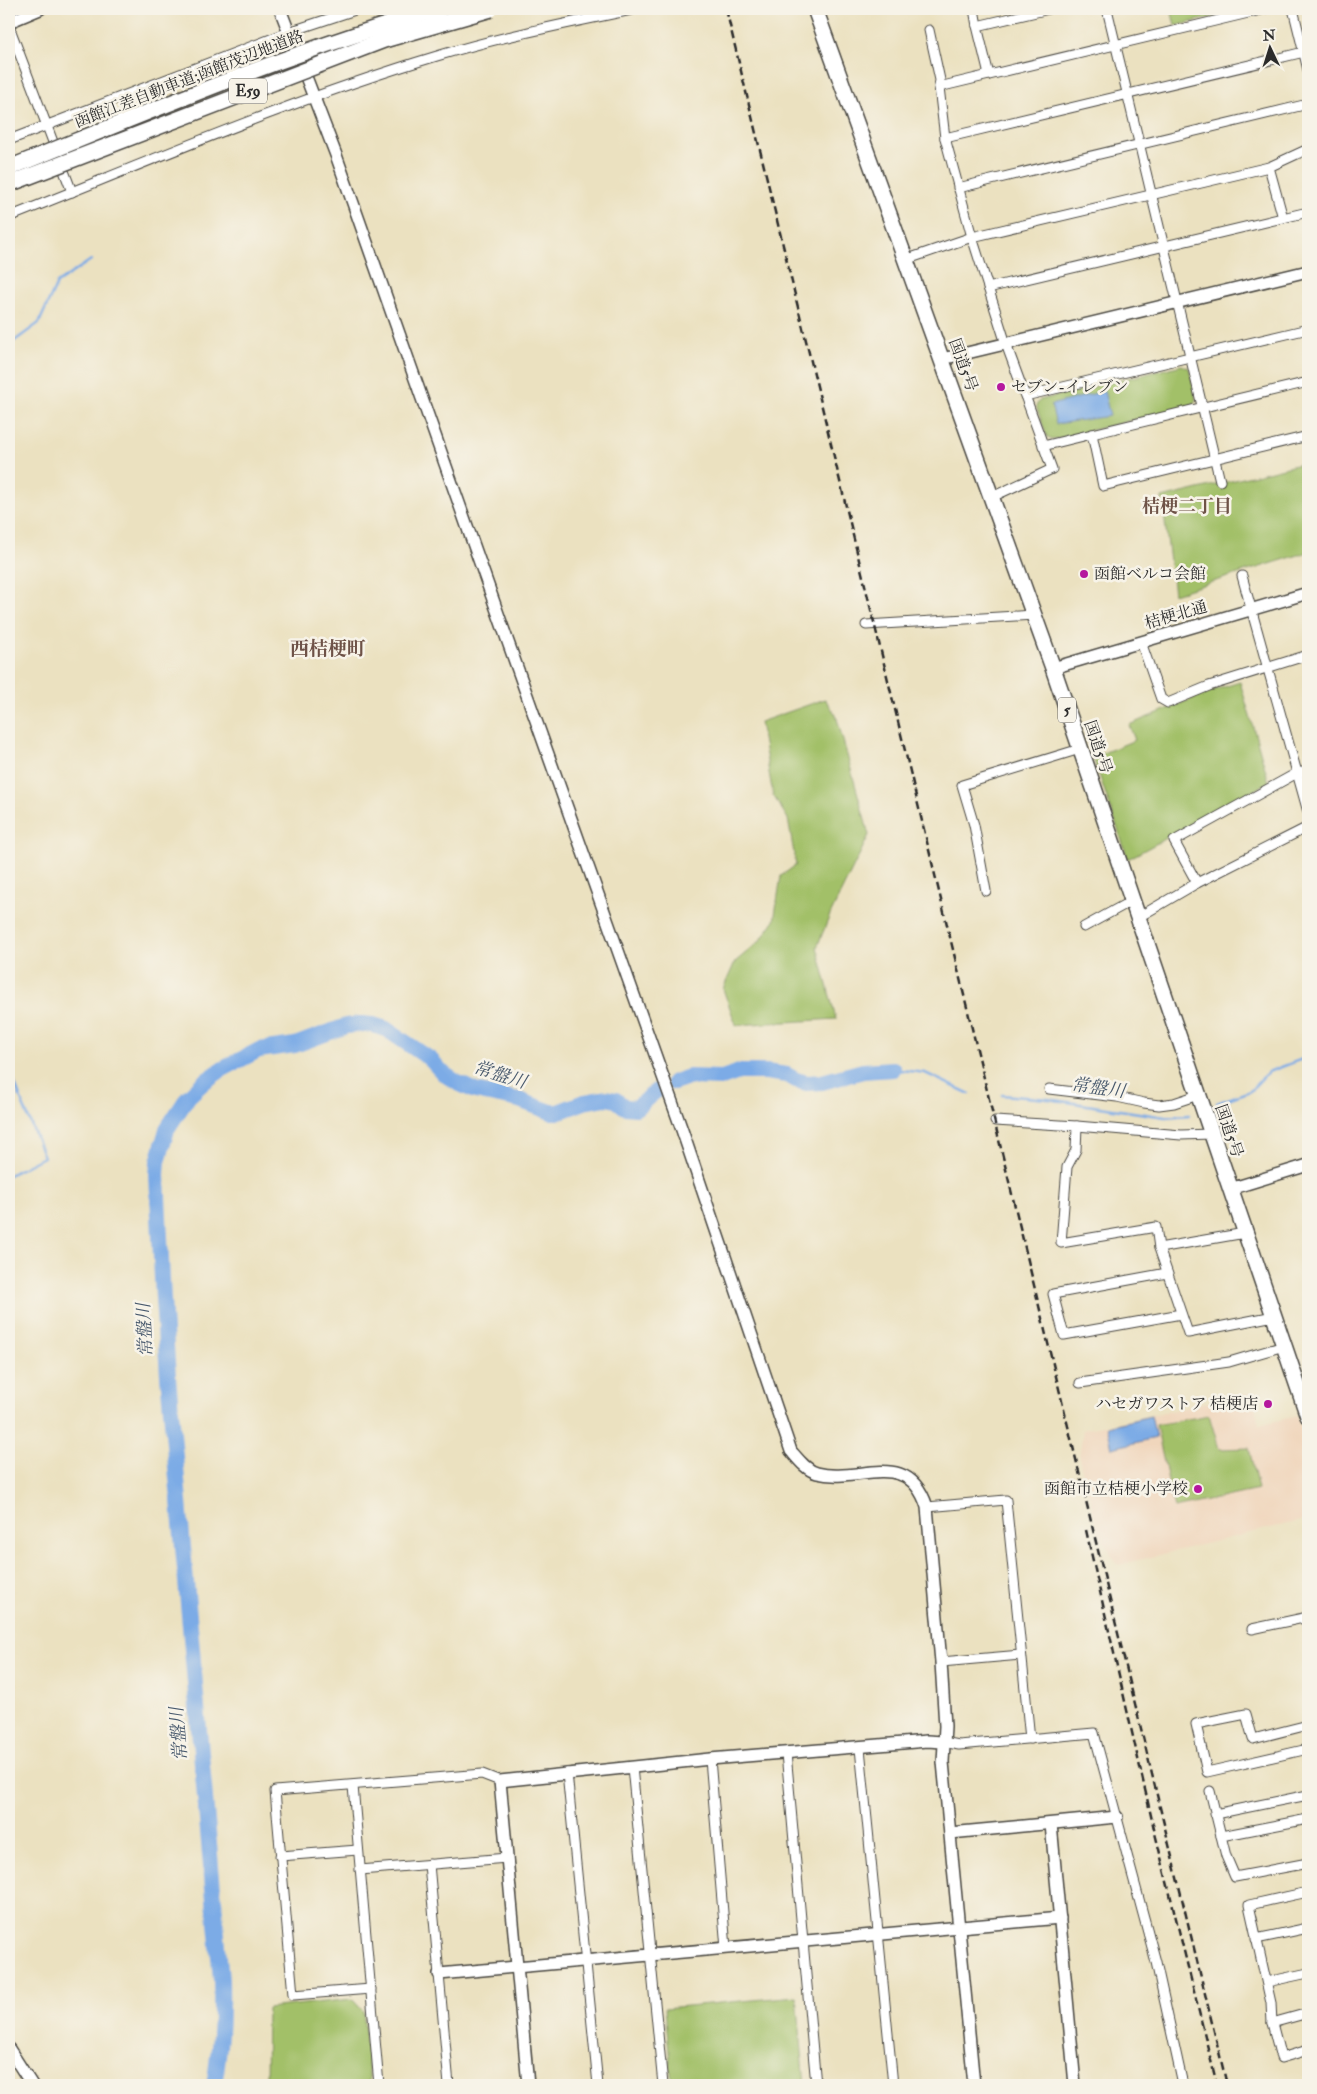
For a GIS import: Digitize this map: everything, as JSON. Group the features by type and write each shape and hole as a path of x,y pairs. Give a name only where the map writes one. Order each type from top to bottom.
{"highway":[{"name":"函館江差自動車道;函館茂辺地道路","path":"9,168 277,62 381,25 440,9"},
{"name":"函館江差自動車道;函館茂辺地道路","path":"9,184 384,40 492,9"},
{"name":"国道5号","path":"815,9 1053,668 1284,1346 1304,1391 1308,1416"}],"street":[{"path":"9,22 40,9"},
{"path":"280,9 314,97 682,1130 790,1452 805,1467 817,1473 835,1474 881,1470 898,1473 912,1481 922,1493 927,1507 941,1662 945,1726 943,1742 950,1833 974,2085"},
{"path":"9,140 289,32 358,9"},
{"path":"9,217 314,97 437,56 529,31 636,9"},
{"path":"974,9 989,75"},
{"path":"977,26 1049,9"},
{"path":"1107,9 1220,481"},
{"path":"939,87 1265,9"},
{"path":"1293,9 1308,70"},
{"path":"9,26 72,192"},
{"path":"929,30 940,80 939,87 945,138 958,188 1006,344 1052,469 992,497"},
{"path":"945,138 1304,52"},
{"path":"958,188 1139,143 1308,104"},
{"path":"906,260 972,237 1269,167 1308,149"},
{"path":"1269,167 1283,218"},
{"path":"988,288 1308,212"},
{"path":"942,359 1308,271"},
{"path":"1026,396 1308,329"},
{"path":"1044,446 1308,382"},
{"path":"1092,434 1104,486 1308,436"},
{"path":"1242,576 1308,812"},
{"name":"桔梗北通","path":"1053,668 1308,593"},
{"path":"866,625 1034,615"},
{"path":"1141,642 1161,700 1168,703 1209,686 1308,655"},
{"path":"986,891 974,825 962,785 1080,749"},
{"path":"1197,883 1174,841 1297,773 1308,771"},
{"path":"1137,918 1197,883 1308,827"},
{"path":"1084,928 1124,905 1132,903"},
{"path":"1049,1089 1117,1097 1159,1105 1174,1103 1198,1095"},
{"path":"995,1121 1182,1135 1211,1134"},
{"path":"1077,1126 1076,1150 1067,1167 1061,1243 1156,1227 1159,1248 1188,1333 1274,1316"},
{"path":"1230,1189 1308,1165"},
{"path":"1159,1248 1245,1233"},
{"path":"1167,1273 1053,1294 1064,1335 1181,1314"},
{"path":"1080,1384 1229,1362 1284,1346"},
{"path":"927,1507 1006,1500 1030,1739"},
{"path":"1252,1629 1308,1617"},
{"path":"941,1662 1021,1655"},
{"path":"1308,1725 1253,1739 1246,1714 1196,1724 1207,1772 1308,1749"},
{"path":"371,1989 293,1995 275,1791 482,1774 500,1781 632,1767 927,1741 959,1745 1094,1733 1156,1962 1183,2085"},
{"path":"860,1748 892,2085"},
{"path":"786,1753 816,2085"},
{"path":"710,1760 726,1948"},
{"path":"632,1767 663,2085"},
{"path":"567,1774 598,2085"},
{"path":"500,1781 528,2085"},
{"path":"353,1786 379,2085"},
{"path":"1210,1791 1221,1836 1235,1877 1308,1863"},
{"path":"1215,1814 1308,1795"},
{"path":"950,1833 1117,1817"},
{"path":"1221,1836 1308,1819"},
{"path":"1051,1824 1075,2085"},
{"path":"280,1856 358,1850"},
{"path":"360,1870 507,1858"},
{"path":"429,1864 449,2085"},
{"path":"1308,1892 1249,1905 1271,2003 1272,2023 1281,2058 1308,2050"},
{"path":"439,1974 1060,1918"},
{"path":"1256,1939 1308,1928"},
{"path":"1266,1982 1308,1973"},
{"path":"1272,2023 1308,2012"},
{"path":"9,2049 32,2085"}],"shaded area":[{"name":"函館市立桔梗小学校","path":"1252,1393 1259,1425 1297,1416 1308,1450 1308,1519 1118,1565 1099,1534 1079,1458 1083,1430"}],"green space":[{"path":"1171,9 1247,9 1175,26"},
{"path":"1182,365 1189,368 1196,399 1193,405 1052,440 1047,437 1036,406 1040,400"},
{"path":"1308,462 1308,552 1174,594 1162,498"},
{"path":"1240,682 1269,782 1128,859 1093,757 1135,740 1129,725 1211,691"},
{"path":"825,699 836,715 869,835 830,915 817,947 836,1019 736,1025 723,989 735,962 760,941 774,921 781,876 796,865 788,819 773,795 760,722"},
{"path":"1209,1415 1219,1449 1249,1448 1258,1490 1174,1508 1156,1425"},
{"path":"797,1996 805,2085 672,2085 665,2008"},
{"path":"352,1999 363,2011 370,2085 283,2085 276,2078 266,2082 267,2008"}],"water":[{"path":"1104,391 1110,416 1056,424 1051,405"},
{"path":"1151,1416 1156,1438 1112,1448 1107,1426"}],"waterway":[{"path":"9,345 39,323 57,283 91,260"},
{"name":"常盤川","path":"214,2085 220,2033 221,1980 168,1376 163,1299 157,1175 158,1162 167,1129 188,1097 221,1070 259,1050 295,1045 346,1026 360,1024 386,1029 430,1059 444,1074 475,1091 519,1100 551,1112 558,1112 584,1102 606,1098 616,1100 625,1107 636,1108 656,1091"},
{"name":"常盤川","path":"1217,1103 1250,1091 1268,1072 1308,1057"},
{"path":"9,1069 44,1157 9,1175"},
{"name":"常盤川","path":"893,1069 925,1073 970,1094"},
{"name":"常盤川","path":"674,1082 689,1077 722,1078 739,1072 766,1072 787,1075 807,1083 822,1082 863,1071 893,1069"},
{"name":"常盤川","path":"1002,1095 1048,1099 1165,1117 1189,1115"}],"railway":[{"path":"726,9 1227,2085"},
{"path":"1086,1530 1154,1829 1217,2085"}],"place":[{"name":"セブン-イレブン","path":"1001,387"},
{"name":"函館ベルコ会館","path":"1084,574"},
{"name":"ハセガワストア 桔梗店","path":"1268,1404"},
{"name":"函館市立桔梗小学校","path":"1198,1489"}],"district":[{"name":"桔梗二丁目","path":"1187,506"},
{"name":"西桔梗町","path":"328,649"}]}
